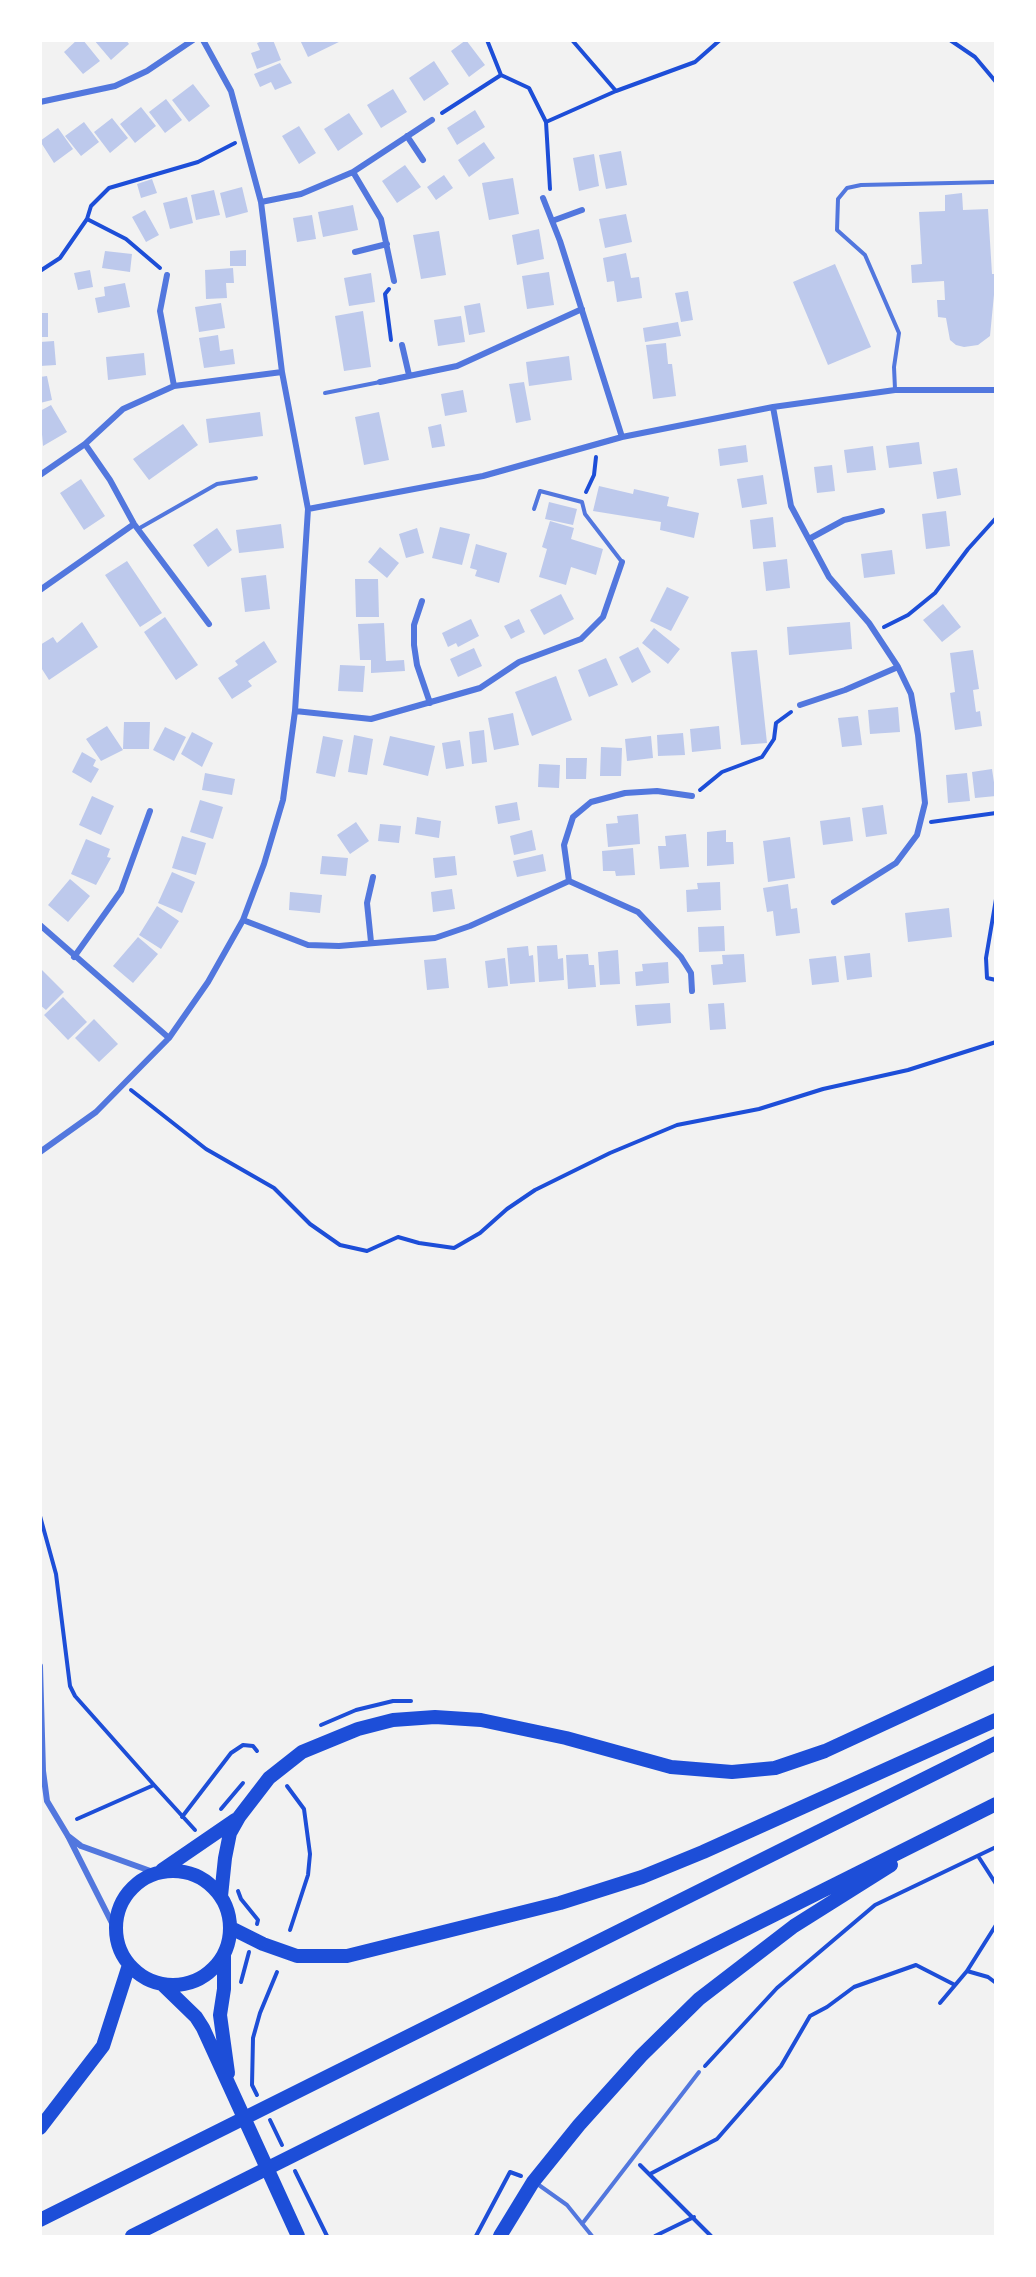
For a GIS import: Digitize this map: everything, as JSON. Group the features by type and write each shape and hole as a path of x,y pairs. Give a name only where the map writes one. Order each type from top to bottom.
{"highway":[{"path":"221,1896 230,1833 239,1816 269,1778 302,1752 358,1729 393,1720 435,1717 481,1720 566,1738 671,1767 732,1772 775,1768 825,1751 996,1672"},
{"path":"231,1928 257,1942 297,1956 314,1958 372,1951 610,1888 734,1839 996,1720"},
{"path":"40,2220 996,1743"},
{"path":"132,2236 996,1804"},
{"path":"224,1955 213,1970 198,1980 180,1985 162,1984 150,1980 129,1965 118,1943 117,1916 122,1902 131,1889 158,1873 239,1816"},
{"path":"500,2236 533,2182 617,2082 699,1999 794,1926 954,1825"},
{"path":"158,1873 177,1870 194,1874 210,1883 221,1896 230,1917 231,1928 224,1955 220,2015 229,2081"},
{"path":"40,2128 103,2046 129,1965"},
{"path":"162,1984 196,2017 229,2081 298,2236"}],"street":[{"path":"40,102 115,86 147,71 193,40"},
{"path":"40,1152 96,1112 169,1038 208,982 243,920 264,864 282,800 295,711 308,509 282,372 261,202 231,91 203,40"},
{"path":"261,202 301,194 353,172 432,120"},
{"path":"407,136 423,160"},
{"path":"353,172 381,219 394,281"},
{"path":"543,198 582,309 622,437"},
{"path":"552,221 582,210"},
{"path":"355,252 387,244"},
{"path":"167,275 160,311 174,386"},
{"path":"380,382 457,366 582,309"},
{"path":"402,345 409,375"},
{"path":"40,475 85,444 123,409 174,386 282,372"},
{"path":"308,509 483,476 622,437 773,407 895,390 996,390"},
{"path":"773,407 791,506 829,577 875,631 898,667 911,694 918,735 925,803 917,835 896,863 834,902"},
{"path":"85,444 110,480 136,526 209,624"},
{"path":"809,539 844,520 882,511"},
{"path":"40,590 136,526"},
{"path":"295,711 371,719 480,688 519,662 581,639 603,617 622,562"},
{"path":"422,601 414,625 414,645 417,666 430,703"},
{"path":"800,705 845,690 898,667"},
{"path":"569,881 564,845 573,817 591,802 624,793 657,791 692,796"},
{"path":"75,957 121,891 150,811"},
{"path":"371,942 367,903 373,877"},
{"path":"243,920 308,945 339,946 435,938 470,926 569,881 638,912 681,957 691,973 692,992"},
{"path":"40,925 169,1038"},
{"path":"40,1666 43,1771 47,1801 68,1836 116,1931"},
{"path":"68,1836 81,1846 158,1873"}],"lane":[{"path":"895,390 899,333 865,255 837,230 838,199 847,188 861,185 996,182"},
{"path":"325,393 380,382"},
{"path":"136,526 217,484 256,478"},
{"path":"534,509 540,491 582,502 585,514 622,562"},
{"path":"582,2224 699,2072"},
{"path":"533,2182 567,2205 592,2236"}],"path":[{"path":"487,40 501,75 529,88 546,122 552,187 543,198"},
{"path":"572,40 616,91"},
{"path":"546,122 616,91 695,62 720,40"},
{"path":"950,40 975,57 996,82"},
{"path":"432,120 501,75"},
{"path":"40,272 60,258 87,219 91,206 109,188 198,162 244,138"},
{"path":"87,219 126,240 167,275"},
{"path":"394,281 385,294 389,328 391,340 402,345"},
{"path":"582,502 594,475 597,444"},
{"path":"875,631 908,615 935,593 968,549 996,518"},
{"path":"692,796 722,772 762,757 774,739 776,723 800,705"},
{"path":"921,819 933,822 996,813"},
{"path":"996,861 996,873"},
{"path":"996,899 986,958 987,978 996,980"},
{"path":"123,1084 206,1149 274,1188 310,1224 340,1245 367,1251 398,1237 419,1243 454,1248 480,1233 507,1209 535,1190 609,1153 677,1125 759,1109 823,1089 969,1053 996,1042"},
{"path":"40,1516 56,1574 70,1686 75,1696 182,1817 231,1753 243,1745 253,1746 257,1751"},
{"path":"77,1820 154,1785"},
{"path":"288,1786 304,1809 310,1854 308,1875 290,1930"},
{"path":"699,2072 777,1988 875,1905 996,1847"},
{"path":"978,1856 996,1884"},
{"path":"238,1889 241,1899 258,1920 257,1942 239,1986"},
{"path":"940,2003 967,1971 996,1925"},
{"path":"650,2174 717,2139 781,2066 810,2016 854,1987 916,1965 955,1985"},
{"path":"967,1971 988,1977 996,1983"},
{"path":"634,2159 711,2236"},
{"path":"476,2236 510,2172 533,2182"},
{"path":"655,2236 694,2217"}],"building":[{"path":"77,40 83,40 100,61 83,74 64,52"},
{"path":"94,40 126,40 129,44 111,60"},
{"path":"273,40 281,60 257,69 251,53 260,50 257,43"},
{"path":"300,40 343,40 308,57"},
{"path":"466,40 485,65 469,77 451,51"},
{"path":"434,61 449,84 424,101 409,78"},
{"path":"280,63 292,83 275,90 271,82 260,87 254,74"},
{"path":"193,84 210,106 189,122 172,100"},
{"path":"393,89 407,112 381,128 367,105"},
{"path":"166,99 182,120 165,133 149,112"},
{"path":"141,107 156,126 135,143 120,124"},
{"path":"475,110 485,127 457,145 447,128"},
{"path":"349,113 363,134 338,151 324,129"},
{"path":"112,118 128,138 110,153 94,132"},
{"path":"84,122 99,142 81,156 65,136"},
{"path":"299,126 316,153 299,164 282,136"},
{"path":"58,128 73,149 54,163 40,141"},
{"path":"484,142 495,158 469,177 458,160"},
{"path":"621,151 627,185 606,189 599,155"},
{"path":"594,154 599,186 579,191 573,158"},
{"path":"405,165 421,187 397,203 382,181"},
{"path":"444,175 453,188 436,200 427,187"},
{"path":"513,178 519,214 489,220 482,183"},
{"path":"152,179 157,193 141,198 137,184"},
{"path":"242,187 248,212 226,218 220,193"},
{"path":"214,190 220,215 196,220 191,195"},
{"path":"962,193 963,210 988,209 992,274 996,274 990,336 978,345 964,347 950,340 946,318 938,317 937,300 945,300 944,281 912,283 911,265 922,264 919,212 945,211 945,195"},
{"path":"187,197 193,223 170,229 163,203"},
{"path":"353,205 358,230 323,237 318,212"},
{"path":"145,210 159,235 146,242 132,217"},
{"path":"626,214 632,242 605,248 599,219"},
{"path":"312,215 316,239 297,242 293,218"},
{"path":"539,229 544,259 517,265 512,235"},
{"path":"439,231 446,275 421,279 413,235"},
{"path":"246,250 246,266 230,266 230,251"},
{"path":"105,251 132,254 130,272 102,268"},
{"path":"626,253 631,278 639,277 642,298 617,302 614,281 607,282 603,258"},
{"path":"835,264 871,347 828,365 793,282"},
{"path":"233,268 234,283 226,283 227,298 206,299 205,270"},
{"path":"90,270 93,287 78,290 74,273"},
{"path":"549,272 554,305 527,309 522,276"},
{"path":"371,273 375,302 349,306 344,278"},
{"path":"125,283 130,307 98,313 95,298 105,296 104,287"},
{"path":"688,291 693,320 681,322 675,293"},
{"path":"221,303 225,328 199,332 195,307"},
{"path":"480,303 485,332 469,335 464,306"},
{"path":"363,311 371,367 344,371 335,316"},
{"path":"40,313 48,313 48,337 40,337"},
{"path":"461,316 465,342 438,346 434,320"},
{"path":"678,322 681,336 645,342 643,328"},
{"path":"218,335 220,351 233,349 235,364 204,368 199,338"},
{"path":"54,341 56,365 40,366 40,342"},
{"path":"666,343 668,364 672,364 676,396 653,399 646,345"},
{"path":"144,353 146,375 108,380 106,357"},
{"path":"569,356 572,380 529,386 526,362"},
{"path":"47,376 52,400 40,403 40,377"},
{"path":"524,382 531,420 516,423 509,384"},
{"path":"463,390 467,412 445,416 441,394"},
{"path":"51,405 67,432 43,446 40,411"},
{"path":"260,412 263,436 209,443 206,419"},
{"path":"379,412 389,460 364,465 355,417"},
{"path":"183,424 198,445 149,480 133,459"},
{"path":"441,424 445,446 432,448 428,427"},
{"path":"919,442 922,464 889,468 886,446"},
{"path":"746,445 748,462 720,466 718,449"},
{"path":"873,446 876,470 847,473 844,450"},
{"path":"832,465 835,491 817,493 814,467"},
{"path":"957,468 961,495 937,499 933,472"},
{"path":"763,475 767,504 742,508 737,479"},
{"path":"81,479 105,516 84,530 60,493"},
{"path":"599,486 633,494 634,489 669,497 667,506 699,513 694,538 660,530 661,522 593,511"},
{"path":"549,502 577,509 573,525 545,519"},
{"path":"946,511 950,546 926,549 922,514"},
{"path":"773,517 776,547 753,549 750,520"},
{"path":"550,521 574,528 571,539 603,549 596,575 571,567 566,585 539,577 547,549 542,547"},
{"path":"281,524 284,548 239,553 236,530"},
{"path":"440,527 470,534 462,565 432,558"},
{"path":"217,528 232,550 208,567 193,545"},
{"path":"417,528 424,553 406,558 399,534"},
{"path":"476,544 507,553 499,583 475,576 477,570 470,568"},
{"path":"380,547 399,563 387,578 368,562"},
{"path":"892,550 895,574 864,578 861,554"},
{"path":"787,559 790,588 766,591 763,562"},
{"path":"127,561 162,613 140,627 105,575"},
{"path":"266,575 270,609 245,612 241,578"},
{"path":"355,579 378,579 379,617 356,617"},
{"path":"667,587 689,597 671,631 650,621"},
{"path":"561,594 574,619 544,635 530,610"},
{"path":"943,604 961,627 942,642 923,620"},
{"path":"165,617 198,665 176,680 144,632"},
{"path":"471,619 479,636 458,647 456,643 448,647 442,633"},
{"path":"519,619 525,632 511,639 504,626"},
{"path":"82,622 98,647 49,680 40,666 40,645 53,637 57,643"},
{"path":"850,622 852,649 789,655 787,627"},
{"path":"384,623 386,661 404,660 405,671 371,673 371,660 360,660 358,624"},
{"path":"654,628 680,649 668,664 642,643"},
{"path":"264,641 277,662 248,681 252,686 232,699 218,678 238,665 235,661"},
{"path":"638,647 651,672 632,683 619,657"},
{"path":"474,648 482,666 458,677 450,659"},
{"path":"757,650 767,743 741,745 731,652"},
{"path":"973,650 979,689 973,690 976,712 980,711 982,726 955,730 950,693 955,692 950,653"},
{"path":"606,658 618,685 589,697 578,670"},
{"path":"340,665 365,666 363,692 338,691"},
{"path":"556,676 572,720 532,736 515,692"},
{"path":"898,707 900,732 870,734 868,710"},
{"path":"513,713 519,745 494,750 488,718"},
{"path":"858,716 862,745 842,747 838,718"},
{"path":"124,722 150,722 149,749 123,749"},
{"path":"107,726 123,750 101,761 86,739"},
{"path":"719,726 721,749 692,752 690,729"},
{"path":"165,727 186,737 174,761 153,750"},
{"path":"484,730 487,762 472,764 469,732"},
{"path":"192,732 213,743 202,767 181,754"},
{"path":"683,733 685,755 658,756 657,735"},
{"path":"354,735 373,739 367,775 348,772"},
{"path":"323,736 343,740 335,777 316,773"},
{"path":"390,736 435,746 428,776 383,765"},
{"path":"651,736 653,758 627,761 625,739"},
{"path":"460,740 464,766 446,769 442,743"},
{"path":"601,747 622,748 621,776 600,776"},
{"path":"82,752 96,760 93,766 99,769 91,783 72,772"},
{"path":"566,758 587,758 586,779 566,779"},
{"path":"539,764 560,765 559,788 538,787"},
{"path":"992,769 996,796 975,798 972,772"},
{"path":"205,773 235,779 232,795 202,790"},
{"path":"967,773 970,801 948,803 946,775"},
{"path":"92,796 114,806 101,835 79,825"},
{"path":"200,800 223,807 213,839 190,832"},
{"path":"517,802 520,820 498,824 495,806"},
{"path":"883,805 887,834 866,837 862,808"},
{"path":"638,814 640,844 608,847 606,824 618,823 617,816"},
{"path":"417,817 441,821 439,838 415,834"},
{"path":"850,817 853,841 823,845 820,821"},
{"path":"356,822 369,841 350,854 337,835"},
{"path":"380,824 401,826 399,843 378,841"},
{"path":"532,830 536,850 514,855 510,836"},
{"path":"726,830 726,842 733,842 734,864 707,866 707,832"},
{"path":"686,834 689,867 660,869 658,846 666,846 665,836"},
{"path":"182,836 206,843 196,875 172,868"},
{"path":"790,837 795,878 768,882 763,841"},
{"path":"86,839 110,849 107,857 111,858 96,885 71,874"},
{"path":"633,848 635,875 616,876 615,871 603,871 602,851"},
{"path":"543,854 546,871 517,877 513,861"},
{"path":"322,856 348,858 346,876 320,874"},
{"path":"455,856 457,875 435,878 433,858"},
{"path":"172,872 195,882 182,913 158,903"},
{"path":"70,879 90,896 68,922 48,905"},
{"path":"720,882 721,910 687,912 686,890 698,889 697,883"},
{"path":"788,884 791,909 797,908 800,933 776,936 773,911 767,912 763,888"},
{"path":"452,889 455,909 433,912 431,892"},
{"path":"290,892 322,895 320,913 289,910"},
{"path":"157,906 179,921 161,949 139,935"},
{"path":"949,908 952,937 908,942 905,913"},
{"path":"724,926 725,951 699,952 698,927"},
{"path":"138,937 158,954 133,983 113,966"},
{"path":"557,945 558,959 563,958 564,980 539,982 537,946"},
{"path":"528,946 529,956 533,955 535,982 510,984 507,948"},
{"path":"618,950 620,984 600,985 598,952"},
{"path":"870,953 872,977 847,980 844,956"},
{"path":"588,954 589,965 594,965 596,987 568,989 566,955"},
{"path":"744,954 746,982 713,985 711,965 723,964 722,955"},
{"path":"836,956 839,982 812,985 809,959"},
{"path":"446,958 449,988 427,990 424,960"},
{"path":"505,958 508,986 488,988 485,961"},
{"path":"668,962 669,983 636,986 635,972 643,971 642,964"},
{"path":"40,968 64,992 46,1010 40,1005"},
{"path":"63,997 87,1022 68,1040 44,1015"},
{"path":"670,1003 671,1023 637,1026 635,1005"},
{"path":"724,1003 726,1029 710,1030 708,1004"},
{"path":"94,1019 118,1044 99,1062 75,1038"}]}
